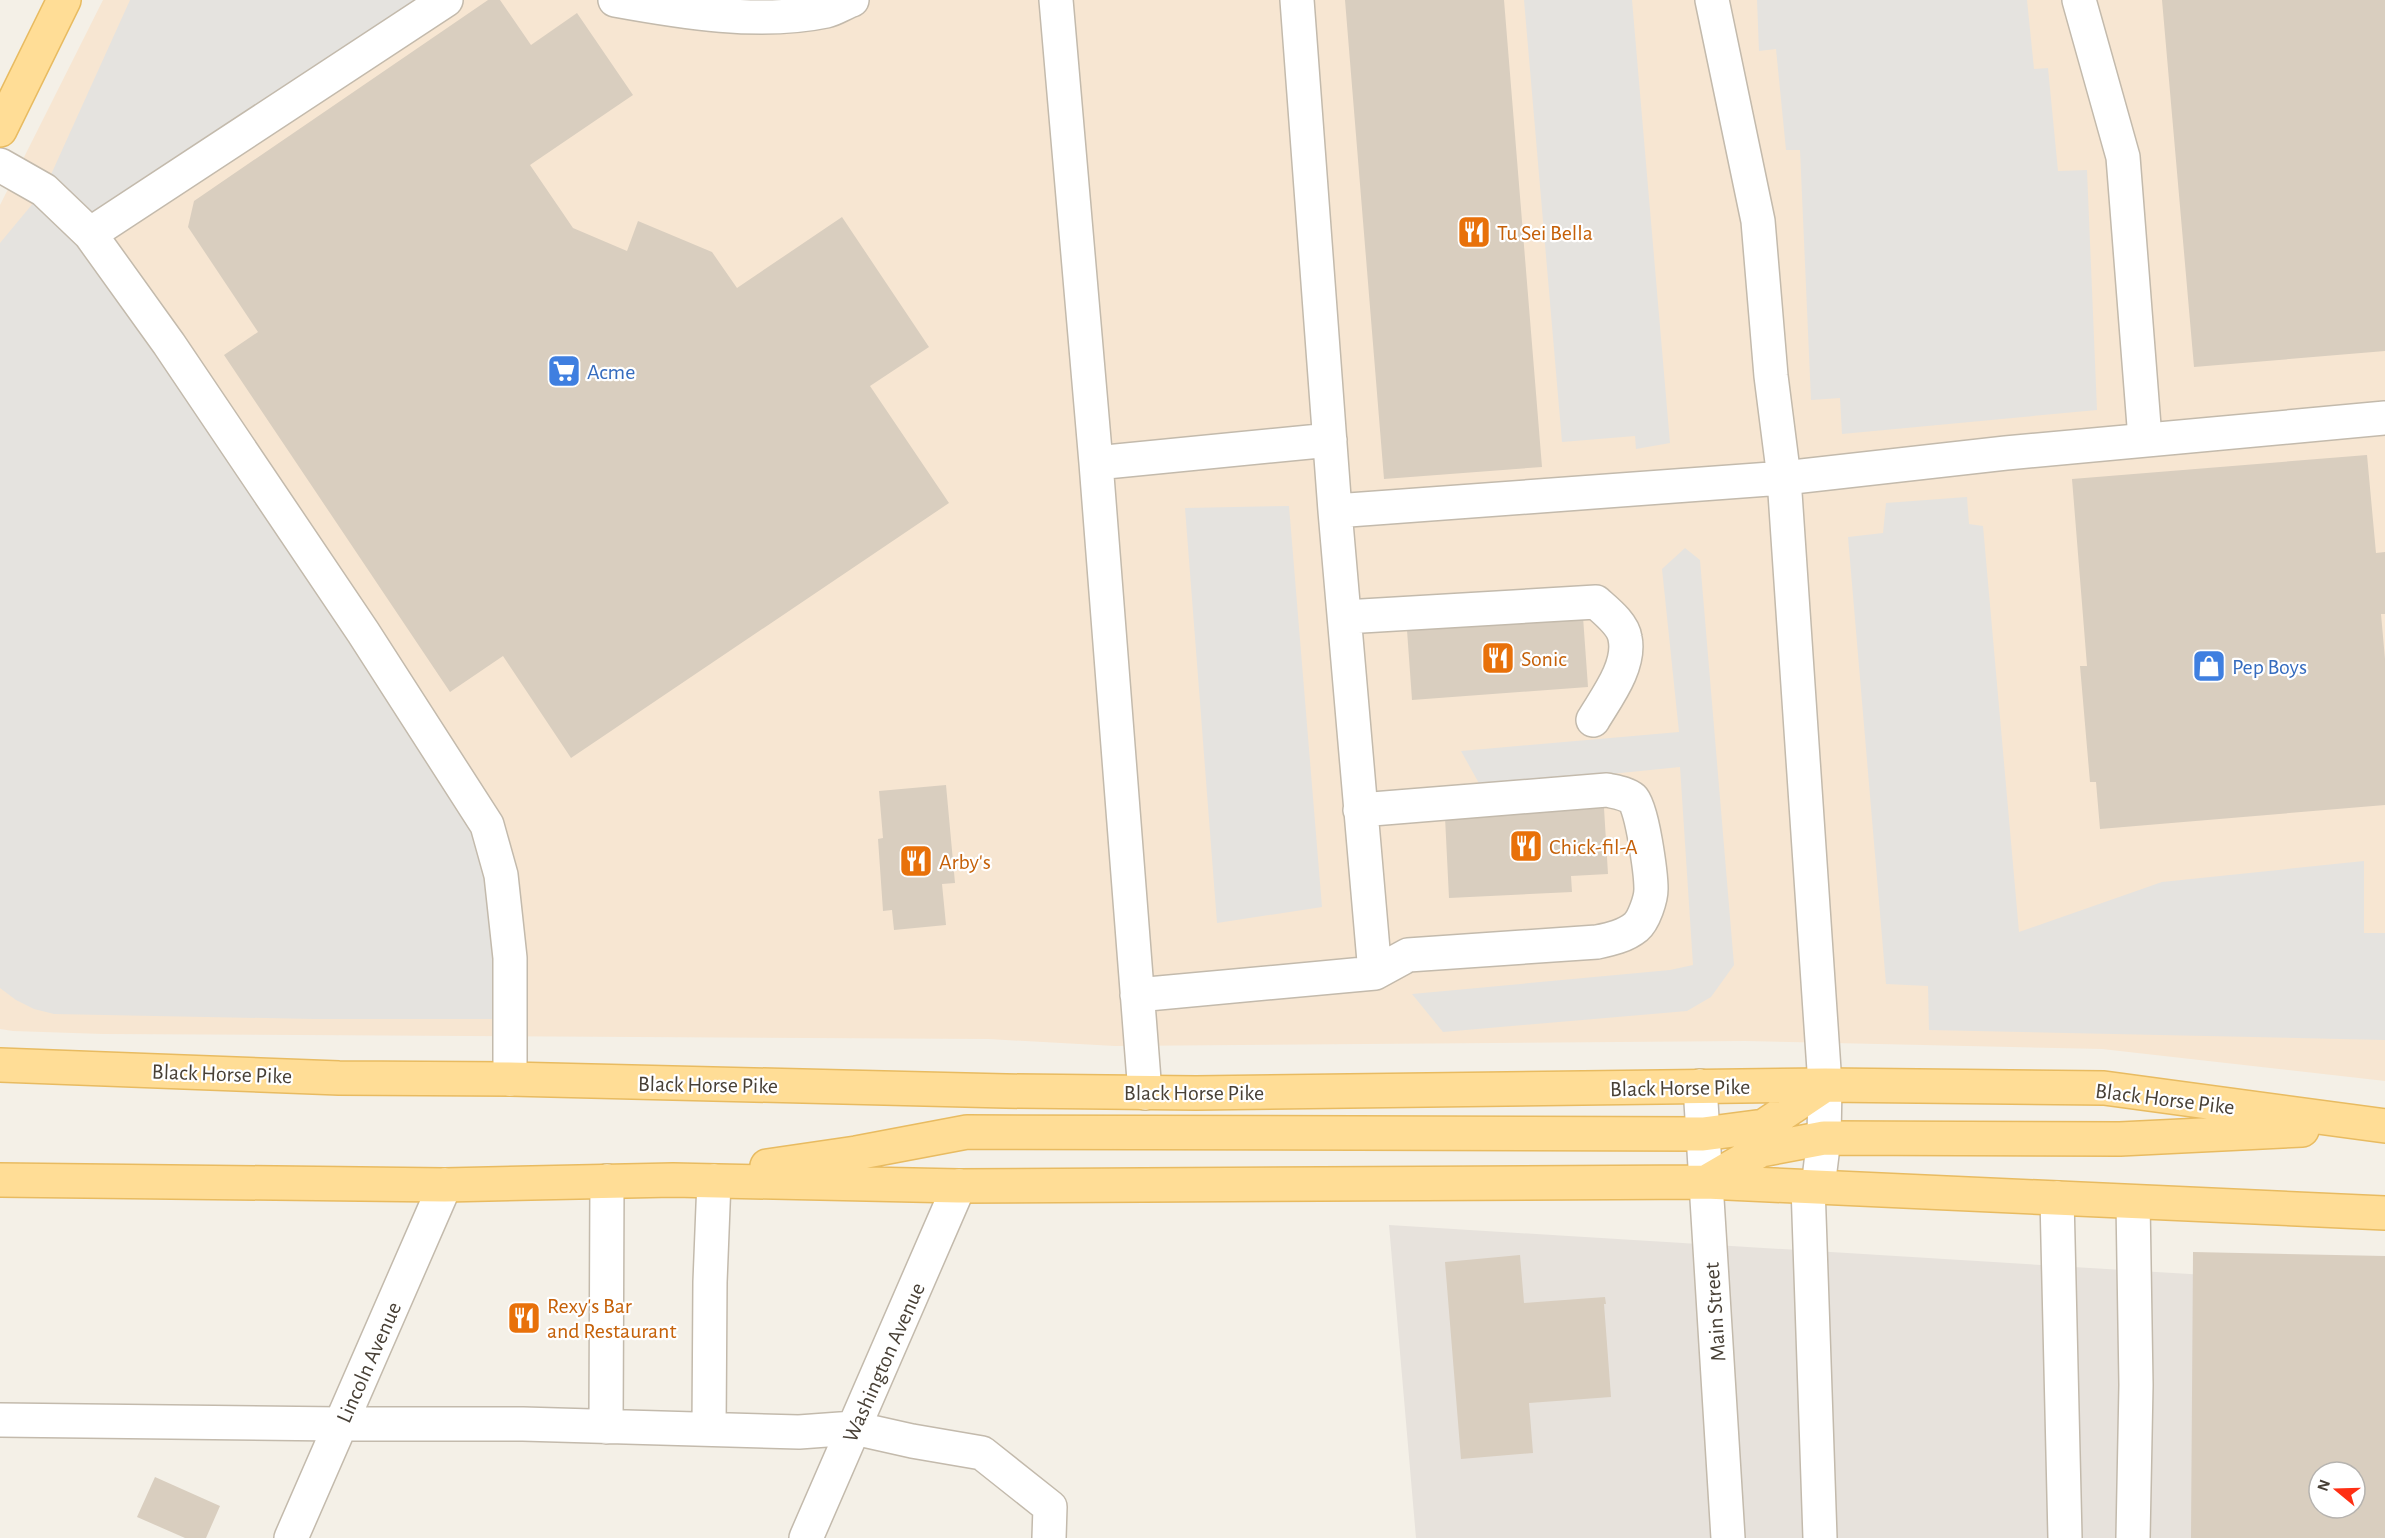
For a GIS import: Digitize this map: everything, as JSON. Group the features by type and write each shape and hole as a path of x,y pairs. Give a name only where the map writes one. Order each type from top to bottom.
{"main road":[{"path":"0,130 64,0"},
{"name":"Black Horse Pike","path":"0,1065 339,1078 510,1079 1145,1093 1825,1085 2104,1088 2385,1126"},
{"path":"673,1180 856,1153 967,1132 1703,1134 1764,1126 1825,1085"},
{"path":"1706,1182 1761,1150 1824,1138 2120,1139 2385,1126"},
{"path":"0,1180 445,1185 673,1180 959,1186 1706,1182 2385,1213"}],"street":[{"path":"90,234 446,0"},
{"path":"615,0 682,12 766,17 827,10 852,0"},
{"path":"1056,0 1096,463 1145,1093"},
{"path":"1297,0 1335,511 1375,973"},
{"path":"1712,0 1758,221 1784,478 1825,1085 1824,1138 1813,1186 1820,1538"},
{"path":"2079,0 2123,157 2145,439"},
{"path":"0,165 44,190 90,234 169,345 363,632 487,825 501,875 510,958 510,1079"},
{"path":"1335,511 1784,478 1863,467 2385,418"},
{"path":"1096,463 1330,440"},
{"path":"1345,617 1596,602 1611,616 1625,637 1625,656 1619,673 1593,720"},
{"path":"1137,995 1375,973 1408,955 1597,942 1620,936 1637,926 1645,912 1652,891 1641,814 1634,800 1623,794 1607,790 1360,810"},
{"name":"Main Street","path":"1700,1086 1728,1538"},
{"path":"606,1427 607,1181"},
{"path":"709,1429 710,1282 714,1181"},
{"name":"Lincoln Avenue","path":"291,1538 445,1185"},
{"name":"Washington Avenue","path":"806,1538 959,1186"},
{"path":"2057,1198 2065,1538"},
{"path":"2133,1202 2136,1385 2133,1538"},
{"path":"0,1420 511,1424 799,1432 854,1428 912,1442 982,1453 1050,1508 1049,1538"}],"shaded area":[{"path":"103,0 2385,0 2385,1081 2102,1049 1745,1041 1115,1046 988,1039 103,1034 0,1029 0,205"},
{"path":"130,0 446,0 90,235 487,825 510,1019 314,1019 54,1014 34,1009 16,1000 0,988 0,243 44,190"},
{"path":"1524,0 1632,0 1670,443 1636,449 1635,436 1562,442"},
{"path":"1757,0 2027,0 2034,69 2048,68 2058,171 2087,170 2097,410 1842,434 1840,398 1811,400 1800,150 1786,150 1776,49 1759,51"},
{"path":"1967,497 1969,524 1983,526 2019,932 2162,882 2364,861 2364,933 2385,933 2385,1040 1929,1030 1928,986 1886,984 1848,537 1883,533 1886,503"},
{"path":"1289,506 1322,907 1217,923 1185,508"},
{"path":"1685,548 1700,560 1734,965 1711,997 1687,1011 1443,1032 1412,994 1670,970 1693,965 1680,767 1481,787 1461,751 1679,732 1662,569"},
{"path":"1389,1225 2385,1286 2385,1538 1416,1538"}],"building":[{"name":"Acme","path":"488,0 500,0 531,45 577,13 633,95 530,165 573,228 627,251 638,221 712,252 737,288 842,217 929,347 870,386 949,503 571,758 503,656 450,692 224,355 258,332 188,227 194,201"},
{"path":"1345,0 1504,0 1542,467 1384,479"},
{"path":"2162,0 2385,0 2385,351 2194,367"},
{"path":"2367,455 2376,553 2385,552 2385,614 2381,614 2385,659 2385,805 2100,829 2096,782 2090,782 2080,666 2087,666 2072,479"},
{"name":"Sonic","path":"1583,617 1588,687 1412,700 1407,630"},
{"name":"Arby's","path":"946,785 955,883 942,884 946,925 894,930 892,910 883,911 878,839 883,838 879,791"},
{"name":"Chick-fil-A","path":"1604,808 1608,874 1571,876 1572,892 1449,898 1445,817"},
{"path":"2193,1252 2385,1256 2385,1538 2191,1538"},
{"path":"1520,1255 1524,1303 1605,1297 1611,1397 1529,1403 1533,1453 1461,1459 1445,1262"},
{"path":"155,1477 220,1506 206,1538 185,1538 137,1517"}],"place":[{"name":"Tu Sei Bella","path":"1474,232"},
{"name":"Acme","path":"564,371"},
{"name":"Sonic","path":"1498,658"},
{"name":"Pep Boys","path":"2209,666"},
{"name":"Chick-fil-A","path":"1526,846"},
{"name":"Arby's","path":"916,861"},
{"name":"Rexy's Bar and Restaurant","path":"524,1318"}]}
